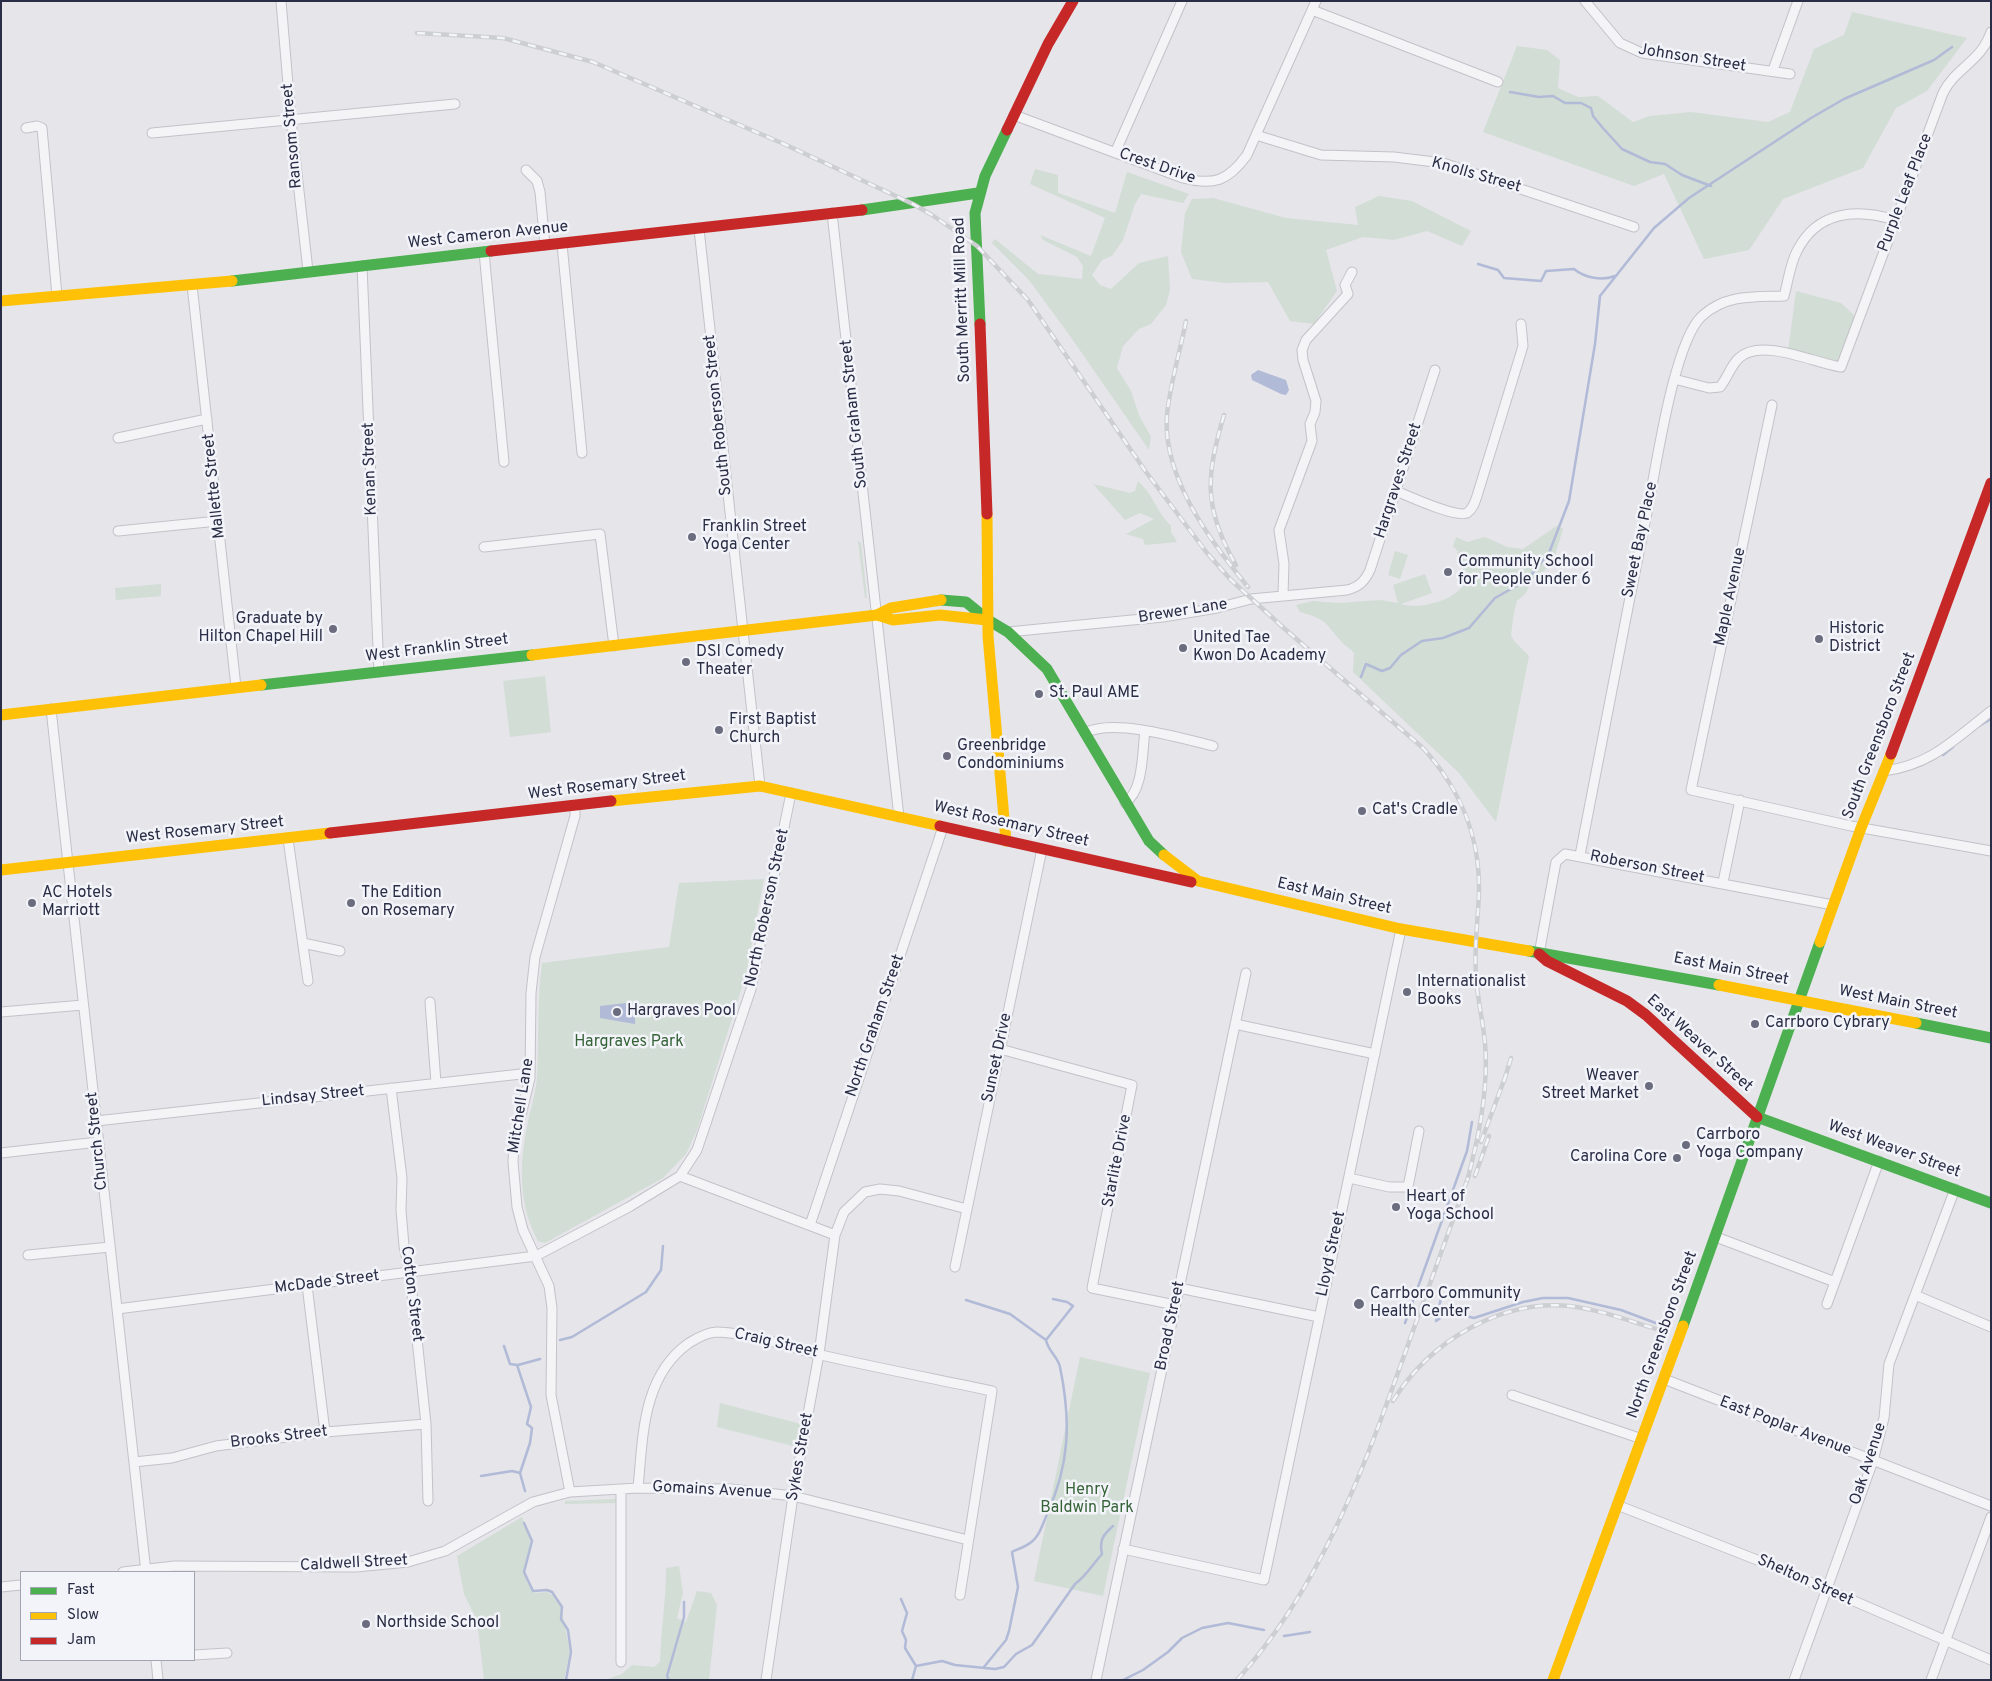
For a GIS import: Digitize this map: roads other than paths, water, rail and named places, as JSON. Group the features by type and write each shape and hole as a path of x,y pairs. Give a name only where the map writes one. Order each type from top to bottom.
{"street":[{"name":"Ransom Street","path":"281,1 291,120 308,271"},
{"name":"South Merritt Mill Road","path":"1006,841 988,620 986,470 975,213 978,193 1014,115 1042,55 1073,1"},
{"path":"1115,153 1182,1"},
{"name":"Johnson Street","path":"1585,1 1620,43 1634,50 1790,74"},
{"path":"1773,70 1798,1"},
{"path":"1314,6 1498,82"},
{"name":"Crest Drive","path":"1014,115 1202,183 1216,181 1228,176 1247,155 1314,6"},
{"name":"Purple Leaf Place","path":"1674,379 1709,388 1720,387 1739,358 1754,350 1779,351 1841,367 1943,93 1951,80 1980,54 1991,32"},
{"path":"152,133 455,104"},
{"path":"26,128 37,126 42,128 57,296"},
{"name":"Knolls Street","path":"1256,135 1320,155 1394,157 1443,163 1634,227"},
{"path":"526,170 537,181 545,245"},
{"name":"West Cameron Avenue","path":"1,302 192,285 699,229 924,203 978,193"},
{"name":"South Graham Street","path":"832,213 877,615"},
{"name":"Sweet Bay Place","path":"1580,855 1674,379 1688,337 1701,317 1719,304 1736,298 1754,295 1784,296 1796,252 1812,229 1834,218 1854,213 1876,215 1895,220"},
{"name":"South Roberson Street","path":"699,229 744,630"},
{"path":"562,244 582,453"},
{"path":"484,252 504,462"},
{"name":"Kenan Street","path":"362,266 379,672"},
{"path":"1284,594 1284,564 1279,530 1312,441 1310,424 1315,412 1316,401 1303,360 1302,350 1306,340 1348,294 1345,285 1352,272"},
{"name":"Mallette Street","path":"192,285 236,688"},
{"path":"1396,491 1452,512 1466,513 1473,506 1523,346 1521,324"},
{"name":"Hargraves Street","path":"1357,587 1363,582 1370,570 1435,370"},
{"name":"Maple Avenue","path":"1740,800 1691,790 1772,405"},
{"path":"118,438 207,419"},
{"name":"South Greensboro Street","path":"1799,1000 1861,828 1991,483"},
{"path":"118,531 218,521"},
{"path":"484,547 600,534 614,646"},
{"name":"Brewer Lane","path":"1008,632 1163,617 1284,594 1339,591 1357,587"},
{"name":"West Franklin Street","path":"1,715 877,615 891,608 951,600 966,602 988,620"},
{"path":"877,615 899,817"},
{"name":"West Franklin Street","path":"877,615 893,620 940,616 988,620"},
{"name":"East Main Street","path":"988,620 1008,632 1047,669 1142,832 1158,851 1188,876 1210,885 1401,928 1799,1000"},
{"path":"744,630 760,786"},
{"name":"Church Street","path":"51,710 146,1571"},
{"path":"1884,771 1914,766 1930,758 1991,711"},
{"path":"1086,733 1101,727 1145,731 1213,746"},
{"path":"1125,803 1133,798 1137,786 1145,731"},
{"name":"West Rosemary Street","path":"1,870 760,786 1210,885"},
{"name":"North Roberson Street","path":"536,1256 629,1207 680,1176 696,1150 751,989 792,793"},
{"path":"1723,882 1740,800 1861,828 1991,851"},
{"name":"Mitchell Lane","path":"570,1492 551,1395 551,1300 548,1286 536,1256 523,1230 517,1207 513,1170 514,1144 530,1073 532,974 540,939 576,816 575,806"},
{"name":"North Graham Street","path":"810,1225 943,827"},
{"path":"288,838 308,981"},
{"name":"Sunset Drive","path":"955,1267 1042,849"},
{"name":"Roberson Street","path":"1539,954 1556,862 1562,854 1580,855 1833,905"},
{"name":"Lloyd Street","path":"1123,1548 1264,1580 1401,928"},
{"path":"303,943 340,951"},
{"name":"East Weaver Street","path":"1539,954 1547,961 1627,1002 1646,1015 1758,1118"},
{"name":"Broad Street","path":"1096,1680 1246,973"},
{"name":"West Main Street","path":"1799,1000 1991,1038"},
{"name":"North Greensboro Street","path":"1553,1680 1716,1236 1799,1000"},
{"path":"430,1002 436,1083"},
{"path":"1,1012 83,1005"},
{"path":"1235,1024 1375,1054"},
{"name":"Starlite Drive","path":"1000,1049 1132,1085 1092,1288 1175,1305"},
{"name":"Lindsay Street","path":"96,1121 530,1073"},
{"name":"Cotton Street","path":"391,1088 402,1178 401,1210 404,1246 410,1273 426,1424 428,1501"},
{"name":"West Weaver Street","path":"1758,1118 1991,1203"},
{"path":"1349,1178 1389,1187 1408,1187 1419,1131"},
{"path":"1,1153 98,1142"},
{"path":"1827,1304 1879,1161"},
{"path":"680,1176 835,1235"},
{"name":"Sykes Street","path":"766,1680 794,1496 819,1354 835,1235 844,1212 865,1192 880,1189 899,1191 967,1209"},
{"name":"Oak Avenue","path":"1794,1680 1873,1461 1884,1418 1889,1364 1955,1190"},
{"path":"1716,1236 1835,1282"},
{"path":"28,1255 110,1246"},
{"name":"McDade Street","path":"117,1309 536,1256"},
{"path":"307,1285 325,1432"},
{"path":"1179,1288 1319,1317"},
{"path":"1915,1295 1991,1327"},
{"name":"Craig Street","path":"638,1488 644,1423 652,1393 664,1369 678,1351 697,1338 714,1332 738,1334 819,1354 992,1391 968,1540"},
{"name":"East Poplar Avenue","path":"1664,1379 1991,1506"},
{"path":"1512,1396 1642,1439"},
{"name":"Brooks Street","path":"134,1462 172,1458 216,1446 325,1432 426,1424"},
{"name":"Gomains Avenue","path":"570,1492 638,1488 732,1489 794,1496 968,1540"},
{"path":"620,1662 621,1490"},
{"name":"Caldwell Street","path":"146,1571 182,1566 356,1567 408,1562 445,1551 533,1502 570,1492"},
{"name":"Shelton Street","path":"1617,1505 1648,1515 1991,1660"},
{"path":"1931,1680 1991,1517"},
{"path":"960,1595 968,1540"},
{"path":"1,1587 20,1585"},
{"path":"195,1655 227,1653"},
{"path":"156,1661 158,1680"}],"water":[{"path":"1258,370 1286,380 1289,390 1286,395 1252,380 1251,375"},
{"name":"Hargraves Pool","path":"635,1002 635,1024 600,1018 600,1006"}],"waterway":[{"path":"1361,677 1366,664 1382,671 1390,668 1401,655 1422,641 1443,638 1469,628 1495,598 1527,580 1549,553 1569,501 1595,344 1600,296 1654,228 1689,198 1811,118 1844,99 1934,60 1952,47"},
{"path":"1510,92 1539,97 1553,96 1565,103 1581,103 1591,108 1593,116 1622,149 1650,162 1665,164 1682,175 1711,186"},
{"path":"1478,264 1498,270 1504,278 1541,281 1546,271 1574,269 1583,275 1594,278 1610,278 1615,276"},
{"path":"1979,726 1991,719"},
{"path":"1943,755 1953,747"},
{"path":"1405,1323 1467,1151 1472,1122"},
{"path":"560,1340 572,1337 646,1292 661,1270 663,1246"},
{"path":"1441,1298 1436,1321 1449,1312 1474,1318 1523,1302 1543,1298 1568,1298 1621,1310 1669,1328"},
{"path":"1046,1340 1073,1306 1067,1302 1053,1299"},
{"path":"966,1300 1010,1314 1046,1340 1060,1367 1064,1386 1067,1424 1064,1459 1055,1496 1038,1534 1026,1546 1012,1552 1018,1587 1006,1640 984,1667"},
{"path":"504,1346 510,1364 517,1365 531,1407 527,1424 532,1428 530,1443 520,1473 525,1491"},
{"path":"518,1365 540,1359"},
{"path":"481,1476 512,1471 520,1473"},
{"path":"524,1523 532,1541 524,1572 533,1591 547,1590 552,1592 562,1607 561,1619 568,1630 571,1652 566,1680"},
{"path":"912,1680 916,1666 942,1661 955,1665 995,1669 1004,1667 1016,1654 1032,1645 1075,1584 1102,1554 1101,1545 1103,1538 1113,1526"},
{"path":"901,1599 907,1613 902,1631 906,1640 905,1648 916,1666"},
{"path":"669,1680 667,1676 684,1617 684,1602"},
{"path":"1123,1680 1143,1670 1168,1652 1182,1638 1202,1628 1228,1623 1264,1630"},
{"path":"1284,1636 1310,1632"}],"railway":[{"path":"417,33 503,38 593,62 784,144 913,204 932,215 977,246 1028,300 1146,472 1207,553 1231,580 1286,630 1423,748 1448,780 1457,797 1465,814 1476,851 1479,892 1476,965 1486,1060 1482,1112 1467,1181"},
{"path":"1186,321 1168,403 1168,438 1172,462 1181,485 1205,529 1248,587"},
{"path":"1224,415 1214,456 1211,492 1218,526 1225,545 1236,565"},
{"path":"1504,1081 1511,1058"},
{"path":"1481,1142 1506,1075"},
{"path":"1475,1176 1489,1136"},
{"path":"1237,1680 1266,1645 1291,1609 1314,1571 1334,1532 1385,1409 1469,1175"},
{"path":"1393,1401 1426,1360 1446,1343 1493,1317 1518,1310 1544,1306 1570,1306 1605,1313 1663,1331"}],"place":[{"name":"Franklin Street Yoga Center","path":"692,537"},
{"name":"Community School for People under 6","path":"1448,572"},
{"name":"Graduate by Hilton Chapel Hill","path":"333,629"},
{"name":"Historic District","path":"1819,639"},
{"name":"United Tae Kwon Do Academy","path":"1183,648"},
{"name":"DSI Comedy Theater","path":"686,662"},
{"name":"St. Paul AME","path":"1039,694"},
{"name":"First Baptist Church","path":"719,730"},
{"name":"Greenbridge Condominiums","path":"947,756"},
{"name":"Cat's Cradle","path":"1362,811"},
{"name":"AC Hotels Marriott","path":"32,903"},
{"name":"The Edition on Rosemary","path":"351,903"},
{"name":"Internationalist Books","path":"1407,992"},
{"name":"Hargraves Pool","path":"617,1012"},
{"name":"Carrboro Cybrary","path":"1755,1024"},
{"name":"Weaver Street Market","path":"1649,1086"},
{"name":"Carrboro Yoga Company","path":"1686,1145"},
{"name":"Carolina Core","path":"1677,1158"},
{"name":"Heart of Yoga School","path":"1396,1207"},
{"name":"Carrboro Community Health Center","path":"1359,1304"},
{"name":"Northside School","path":"366,1624"}],"park label":[{"name":"Hargraves Park","path":"629,1043"},
{"name":"Henry Baldwin Park","path":"1087,1500"}]}
